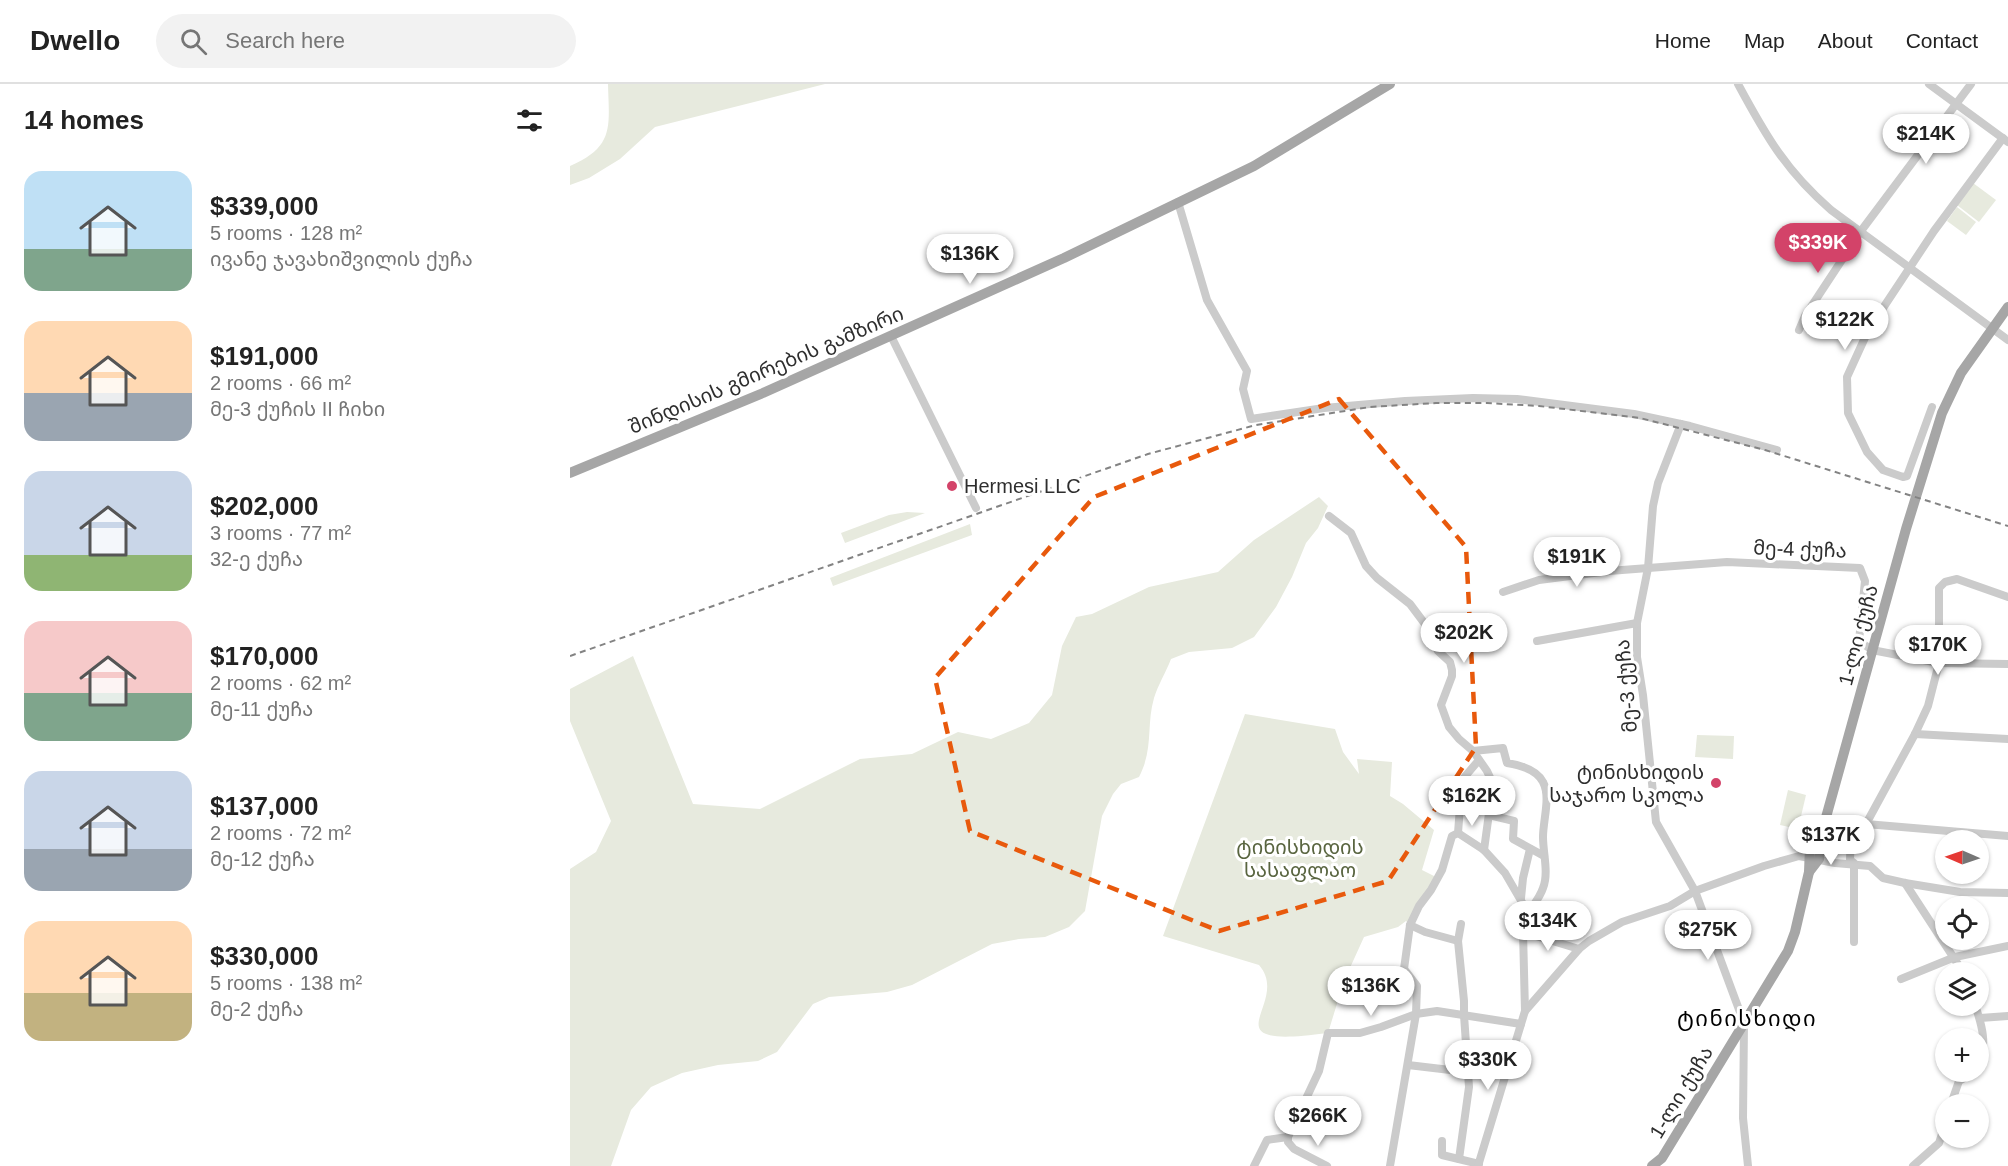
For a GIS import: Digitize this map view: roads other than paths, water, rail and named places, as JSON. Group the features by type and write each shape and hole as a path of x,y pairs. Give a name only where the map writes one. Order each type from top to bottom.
{"main road":[{"name":"შინდისის გმირების გამზირი","path":"570,473 763,393 1064,258 1254,166 1390,84"},
{"name":"1-ლი ქუჩა","path":"1652,1166 1662,1158 1788,951 1795,932 1812,851 1825,821 1906,529 1942,413 1961,373 2008,307"}],"street":[{"path":"1738,84 1767,137 1806,188 1831,210 2008,340"},
{"path":"1929,84 2006,140 1934,231 1868,331 1847,377 1848,413 1867,452 1882,470 1907,476 1932,407"},
{"path":"1800,330 1805,316 1861,231 1971,84"},
{"path":"1178,202 1207,300 1247,371 1243,389 1251,419 1324,408 1405,401 1517,399 1634,414 1777,450"},
{"path":"891,336 976,508"},
{"name":"მე-3 ქუჩა","path":"1681,424 1658,483 1653,507 1648,568 1637,623 1637,657 1656,822 1695,891 1744,1023"},
{"path":"1329,516 1350,533 1366,566 1377,578 1410,604 1425,624 1438,651 1450,662 1452,676 1441,705 1449,727 1473,751 1493,784 1484,850"},
{"name":"მე-4 ქუჩა","path":"1648,568 1727,562 1860,568 1864,581 1859,641 1872,650"},
{"path":"1503,592 1539,580 1648,568"},
{"path":"1525,1011 1579,949 1622,922 1670,906 1695,891 1812,851 1851,834 1866,824 1928,706 1939,663 1939,588 1945,582 1957,579 2008,597"},
{"path":"1537,641 1637,623"},
{"path":"1872,650 1939,663 2008,664"},
{"path":"1915,734 2008,739"},
{"path":"1473,751 1503,748 1507,763 1530,770 1542,781 1548,796 1544,810 1545,876 1543,888 1526,916"},
{"path":"1458,833 1462,780 1479,760"},
{"path":"1489,815 1514,821 1513,839 1544,856"},
{"path":"1866,824 2008,836"},
{"path":"1442,1141 1442,1155 1479,1165 1525,1011 1524,932 1526,916 1523,904 1505,873 1484,850 1458,833"},
{"path":"1390,1166 1416,1014 1417,986 1404,969 1410,925 1442,870 1452,836 1458,833"},
{"path":"1851,834 1850,860 1854,863 1854,942"},
{"path":"1521,899 1522,878 1530,849"},
{"path":"1812,851 1835,863 1870,866 1883,878 1905,883 1960,892 2008,893"},
{"path":"1905,883 1957,962"},
{"path":"1459,1159 1469,1087 1458,941 1461,924"},
{"path":"1410,925 1425,932 1458,941"},
{"path":"1524,932 1579,949"},
{"path":"1901,979 1954,957 2008,946"},
{"path":"1327,1166 1294,1149 1289,1145 1288,1137 1319,1071 1328,1033 1360,1033 1416,1014 1437,1011 1521,1024"},
{"path":"1982,1028 1980,1018 2008,1016"},
{"path":"1744,1023 1743,1118 1748,1166"},
{"path":"1408,1065 1467,1072"},
{"path":"1254,1166 1266,1140 1288,1137"},
{"path":"1913,1166 1935,1147"}],"railway":[{"path":"570,656 1148,454 1256,425 1370,407 1487,403 1539,406 1640,418 1765,450 2008,526"}],"place":[{"name":"Hermesi LLC","path":"952,486"},
{"name":"ტინისხიდის საჯარო სკოლა","path":"1716,783"}],"district":[{"name":"ტინისხიდი","path":"1747,1018"}],"park label":[{"name":"ტინისხიდის სასაფლაო","path":"1300,858"}]}
